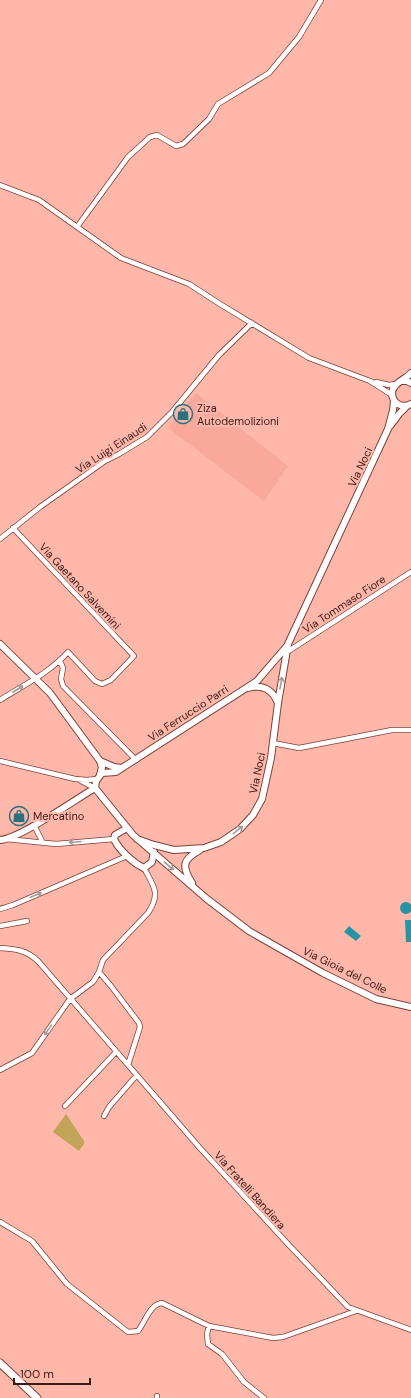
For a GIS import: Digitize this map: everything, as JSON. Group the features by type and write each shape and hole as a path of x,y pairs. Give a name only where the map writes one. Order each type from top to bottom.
{"main road":[{"path":"398,383 411,373"},
{"path":"398,383 407,381 411,383"},
{"name":"Via Noci","path":"137,839 174,850 204,848 221,842 240,829 253,815 262,799 271,758 288,644 388,429 393,410 392,389 398,383"},
{"path":"393,398 401,406 409,405"},
{"name":"Via Noci","path":"388,429 399,414 409,405"},
{"path":"0,644 50,693 100,761 102,767 94,788 34,825 3,839"},
{"name":"Via Ferruccio Parri","path":"99,777 104,772 116,772 136,760 245,689 263,675 288,644"},
{"path":"245,689 254,686 265,688 272,692 278,703"},
{"path":"100,761 114,767 122,768"},
{"path":"94,788 137,839 196,889"},
{"path":"127,828 115,835 114,839 127,856 144,868 152,862 154,852"},
{"path":"196,889 184,867 186,860 192,854 204,848"},
{"name":"Via Gioia del Colle","path":"196,889 249,931 323,973 376,999 411,1007"},
{"path":"0,1363 37,1398"}],"street":[{"path":"77,227 128,157 150,137 157,135 176,146 183,144 209,119 218,104 269,73 299,37 321,0"},
{"path":"0,185 39,200 121,258 189,284 309,358 370,381 389,385 398,383"},
{"name":"Via Luigi Einaudi","path":"0,539 40,506 105,461 147,437 172,412 219,355 252,323"},
{"path":"370,381 393,398"},
{"name":"Via Gaetano Salvemini","path":"13,528 134,656 111,680 102,684 96,681 68,652 60,661"},
{"name":"Via Tommaso Fiore","path":"287,652 411,572"},
{"path":"0,700 46,672 60,661 63,668 61,679 63,686 136,760"},
{"path":"273,743 303,748 392,730 411,730"},
{"path":"0,761 75,779 87,780 99,777"},
{"path":"75,779 94,788"},
{"path":"34,825 43,843"},
{"path":"3,839 56,844 114,839"},
{"path":"0,909 13,905 127,856"},
{"path":"0,1070 32,1053 70,998 93,982 99,972 103,960 148,913 154,904 156,897 153,884 144,868"},
{"path":"0,926 27,921"},
{"name":"Via Fratelli Bandiera","path":"0,948 13,948 30,953 38,960 198,1147 348,1307 411,1330"},
{"path":"99,972 139,1023 140,1027 128,1065"},
{"path":"65,1106 116,1052"},
{"path":"104,1116 109,1107 136,1076"},
{"path":"0,1222 32,1241 67,1284 128,1332 138,1331 153,1306 157,1303 162,1303 209,1326 273,1338 283,1337 356,1311"},
{"path":"209,1326 207,1339 208,1344 222,1354 244,1382 264,1398"}],"shaded area":[{"path":"196,393 288,466 264,501 168,428"},
{"path":"66,1114 84,1141 84,1144 79,1151 53,1132"}],"water":[{"path":"406,902 410,904 412,908 410,912 406,914 402,912 400,908 402,904"},
{"path":"405,920 411,920 411,942 406,942"},
{"path":"349,926 361,936 356,941 344,932"}],"place":[{"name":"Ziza Autodemolizioni","path":"183,414"},
{"name":"Mercatino","path":"19,816"}]}
